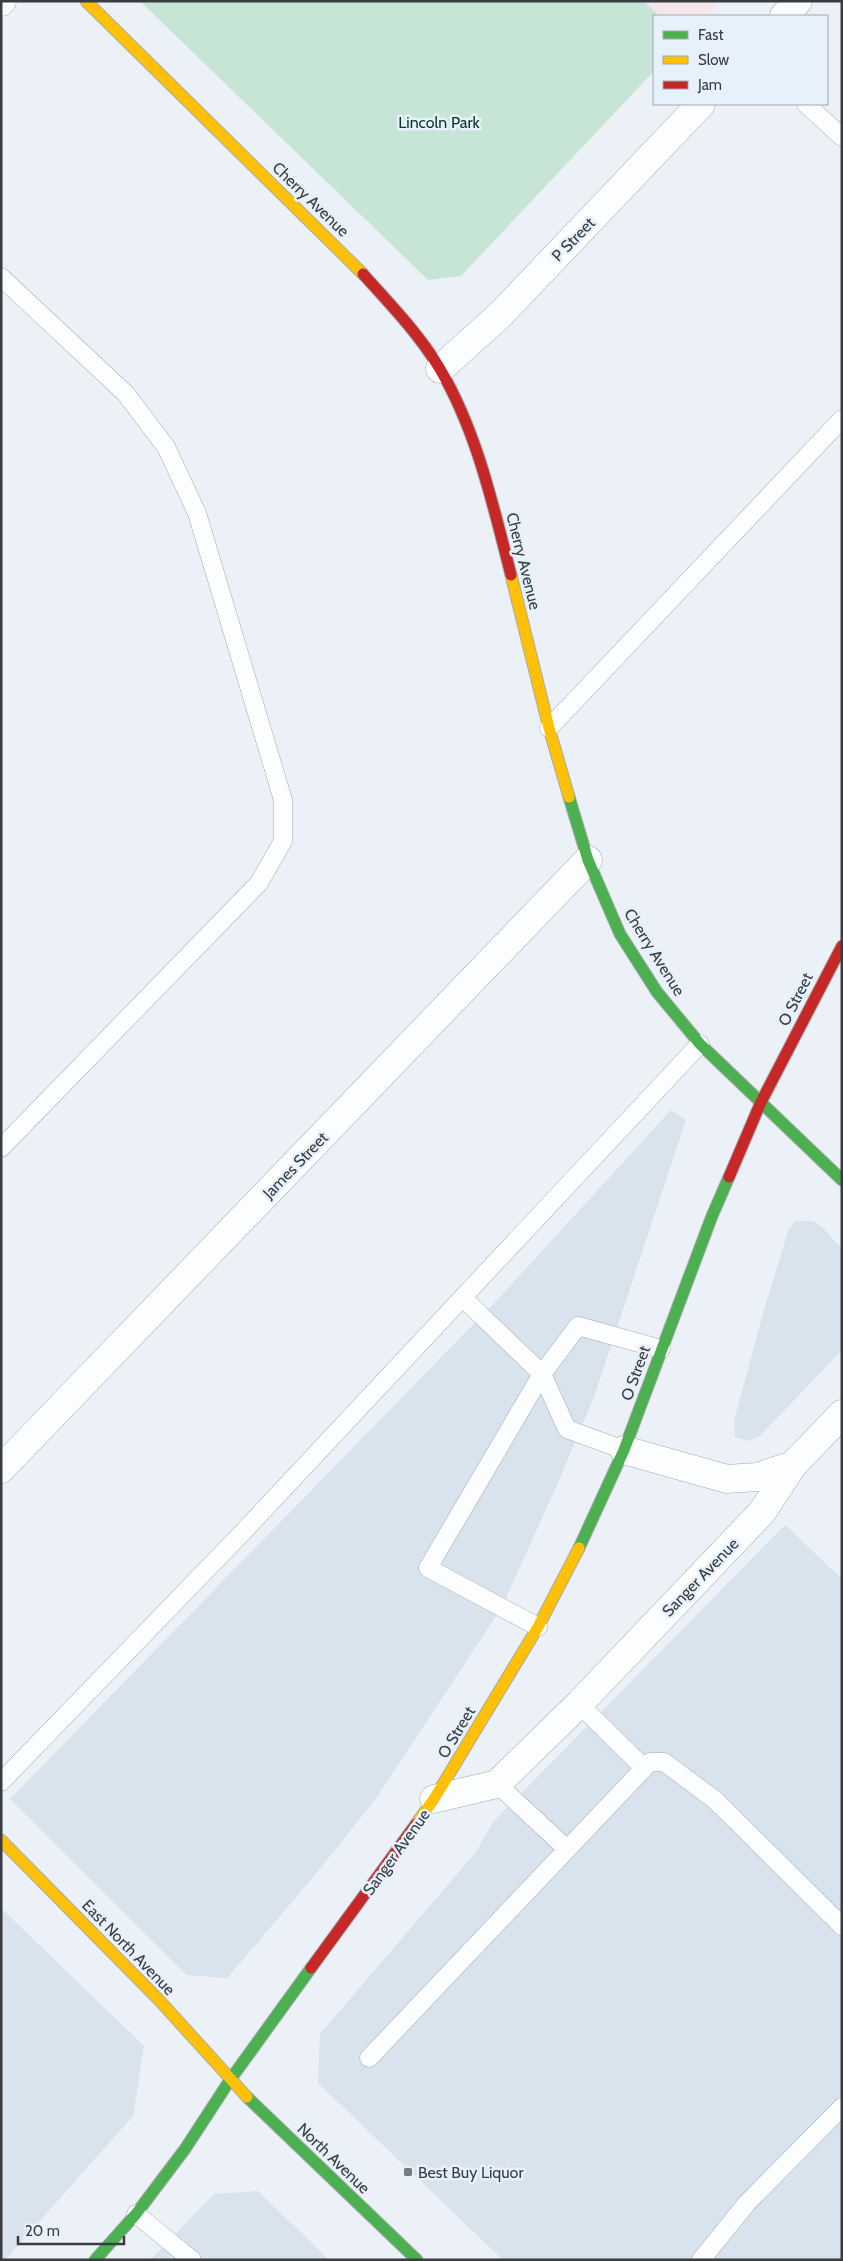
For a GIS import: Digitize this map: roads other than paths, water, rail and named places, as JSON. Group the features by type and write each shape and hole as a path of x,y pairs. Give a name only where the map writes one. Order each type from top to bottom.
{"street":[{"name":"Cherry Avenue","path":"86,1 346,256 410,326 440,369 467,424 487,480 549,728 588,860 620,934 656,992 700,1044 842,1180"},
{"path":"785,15 798,1"},
{"name":"P Street","path":"440,369 499,316 700,105"},
{"name":"James Street","path":"1,1469 588,860"},
{"name":"O Street","path":"434,1799 538,1627 573,1561 624,1450 712,1216 761,1102 842,946"},
{"name":"Sanger Avenue","path":"95,2260 136,2214 185,2149 230,2080 434,1799 497,1784 579,1704 762,1512 794,1465 842,1414"},
{"name":"Sanger Avenue","path":"624,1450 727,1479 757,1477 794,1465"},
{"name":"East North Avenue","path":"1,1840 159,2000 230,2080"},
{"name":"North Avenue","path":"230,2080 417,2260"}],"lane":[{"path":"807,105 842,137"},
{"path":"1,277 126,394 166,447 197,512 278,782 283,800 284,841 259,883 1,1148"},
{"path":"549,728 842,419"},
{"path":"1,1782 249,1525 700,1044"},
{"path":"463,1298 542,1374 567,1429 624,1450"},
{"path":"538,1627 428,1568 542,1374 578,1326 661,1348"},
{"path":"579,1704 644,1768"},
{"path":"369,2058 650,1762 664,1762 715,1800 842,1926"},
{"path":"497,1784 567,1849"},
{"path":"701,2260 747,2203 842,2107"},
{"path":"136,2214 192,2260"}],"place":[{"name":"Best Buy Liquor","path":"408,2172"}],"park label":[{"name":"Lincoln Park","path":"439,122"}]}
